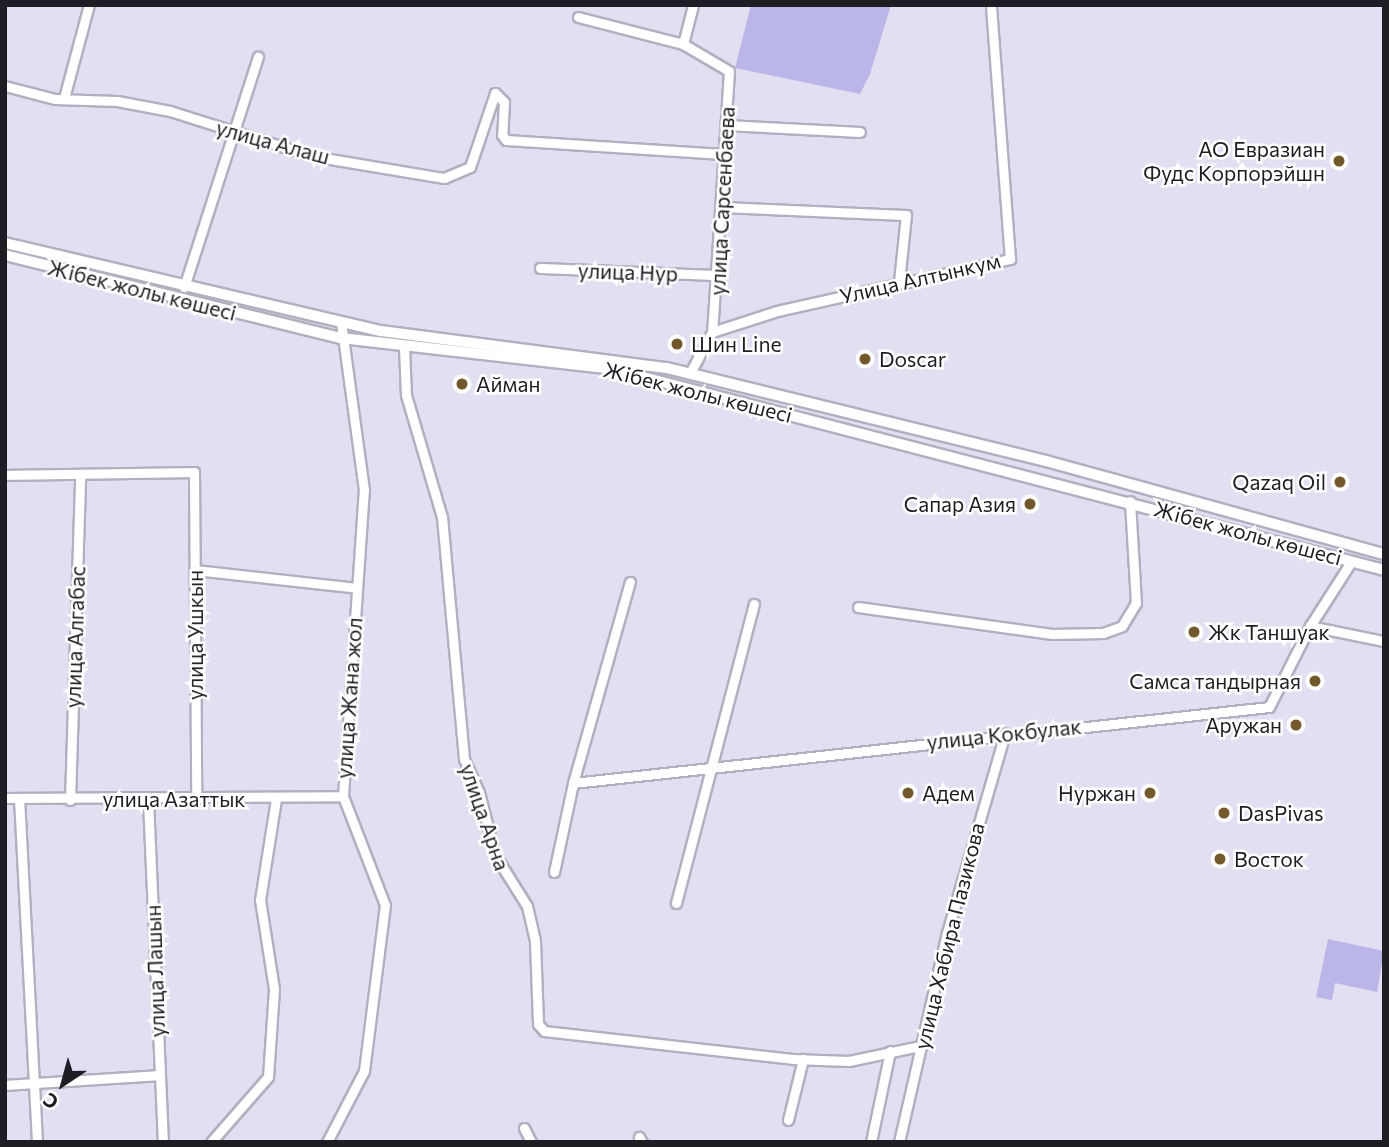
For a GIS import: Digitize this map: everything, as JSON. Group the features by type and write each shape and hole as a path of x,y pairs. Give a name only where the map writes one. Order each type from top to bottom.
{"main road":[{"name":"Жібек жолы көшесі","path":"5,243 381,331 619,359 690,373 1046,461 1384,554"},
{"name":"Жібек жолы көшесі","path":"5,256 341,338 612,369 1130,501 1384,570"}],"street":[{"path":"64,99 89,5"},
{"path":"578,17 682,44 693,5"},
{"name":"Улица Алтынкум","path":"712,332 777,311 1010,258 991,5"},
{"name":"улица Сарсенбаева","path":"682,44 729,71 712,332"},
{"path":"184,287 258,57"},
{"name":"улица Алаш","path":"5,86 64,99 170,111 235,135 312,156 444,178 457,176 470,167 491,98 495,93 505,102 502,135 506,140 723,154"},
{"path":"726,125 860,132"},
{"path":"721,207 906,215 899,282"},
{"name":"улица Нур","path":"540,268 716,275"},
{"name":"улица Жана жол","path":"327,1142 363,1071 385,905 343,796 364,491 341,338 341,322"},
{"path":"690,373 712,332"},
{"name":"улица Арна","path":"404,346 406,394 442,517 464,759 479,792 495,855 527,906 535,941 538,1024 544,1031 803,1059 849,1061 920,1046"},
{"name":"улица Ушкын","path":"80,474 194,472 196,799"},
{"path":"5,475 80,474"},
{"name":"улица Алгабас","path":"70,800 80,474"},
{"path":"858,607 1052,634 1103,632 1122,626 1136,603 1130,501"},
{"name":"улица Кокбулак","path":"573,783 1005,733 1269,707 1310,626 1351,562"},
{"path":"195,570 357,588"},
{"path":"554,872 573,783 630,582"},
{"path":"676,903 754,604"},
{"path":"1310,626 1384,641"},
{"name":"улица Хабира Пазикова","path":"899,1142 951,920 1005,733"},
{"name":"улица Азаттык","path":"5,798 148,800 343,796"},
{"path":"19,798 37,1142"},
{"path":"211,1142 268,1077 274,989 260,900 276,799"},
{"name":"улица Лашын","path":"148,800 163,1142"},
{"path":"870,1142 890,1051"},
{"path":"788,1120 803,1059"},
{"path":"5,1085 160,1075"},
{"path":"524,1128 531,1142"}],"shaded area":[{"path":"751,5 891,5 870,74 860,94 735,68"},
{"path":"1328,939 1384,951 1377,992 1335,983 1332,1000 1316,997"}],"place":[{"name":"АО Евразиан Фудс Корпорэйшн","path":"1339,161"},
{"name":"Шин Line","path":"677,344"},
{"name":"Doscar","path":"865,359"},
{"name":"Айман","path":"462,384"},
{"name":"Qazaq Oil","path":"1340,482"},
{"name":"Сапар Азия","path":"1030,504"},
{"name":"Жк Таншуак","path":"1194,632"},
{"name":"Самса тандырная","path":"1315,681"},
{"name":"Аружан","path":"1296,725"},
{"name":"Адем","path":"908,793"},
{"name":"Нуржан","path":"1150,793"},
{"name":"DasPivas","path":"1224,813"},
{"name":"Восток","path":"1220,859"}]}
